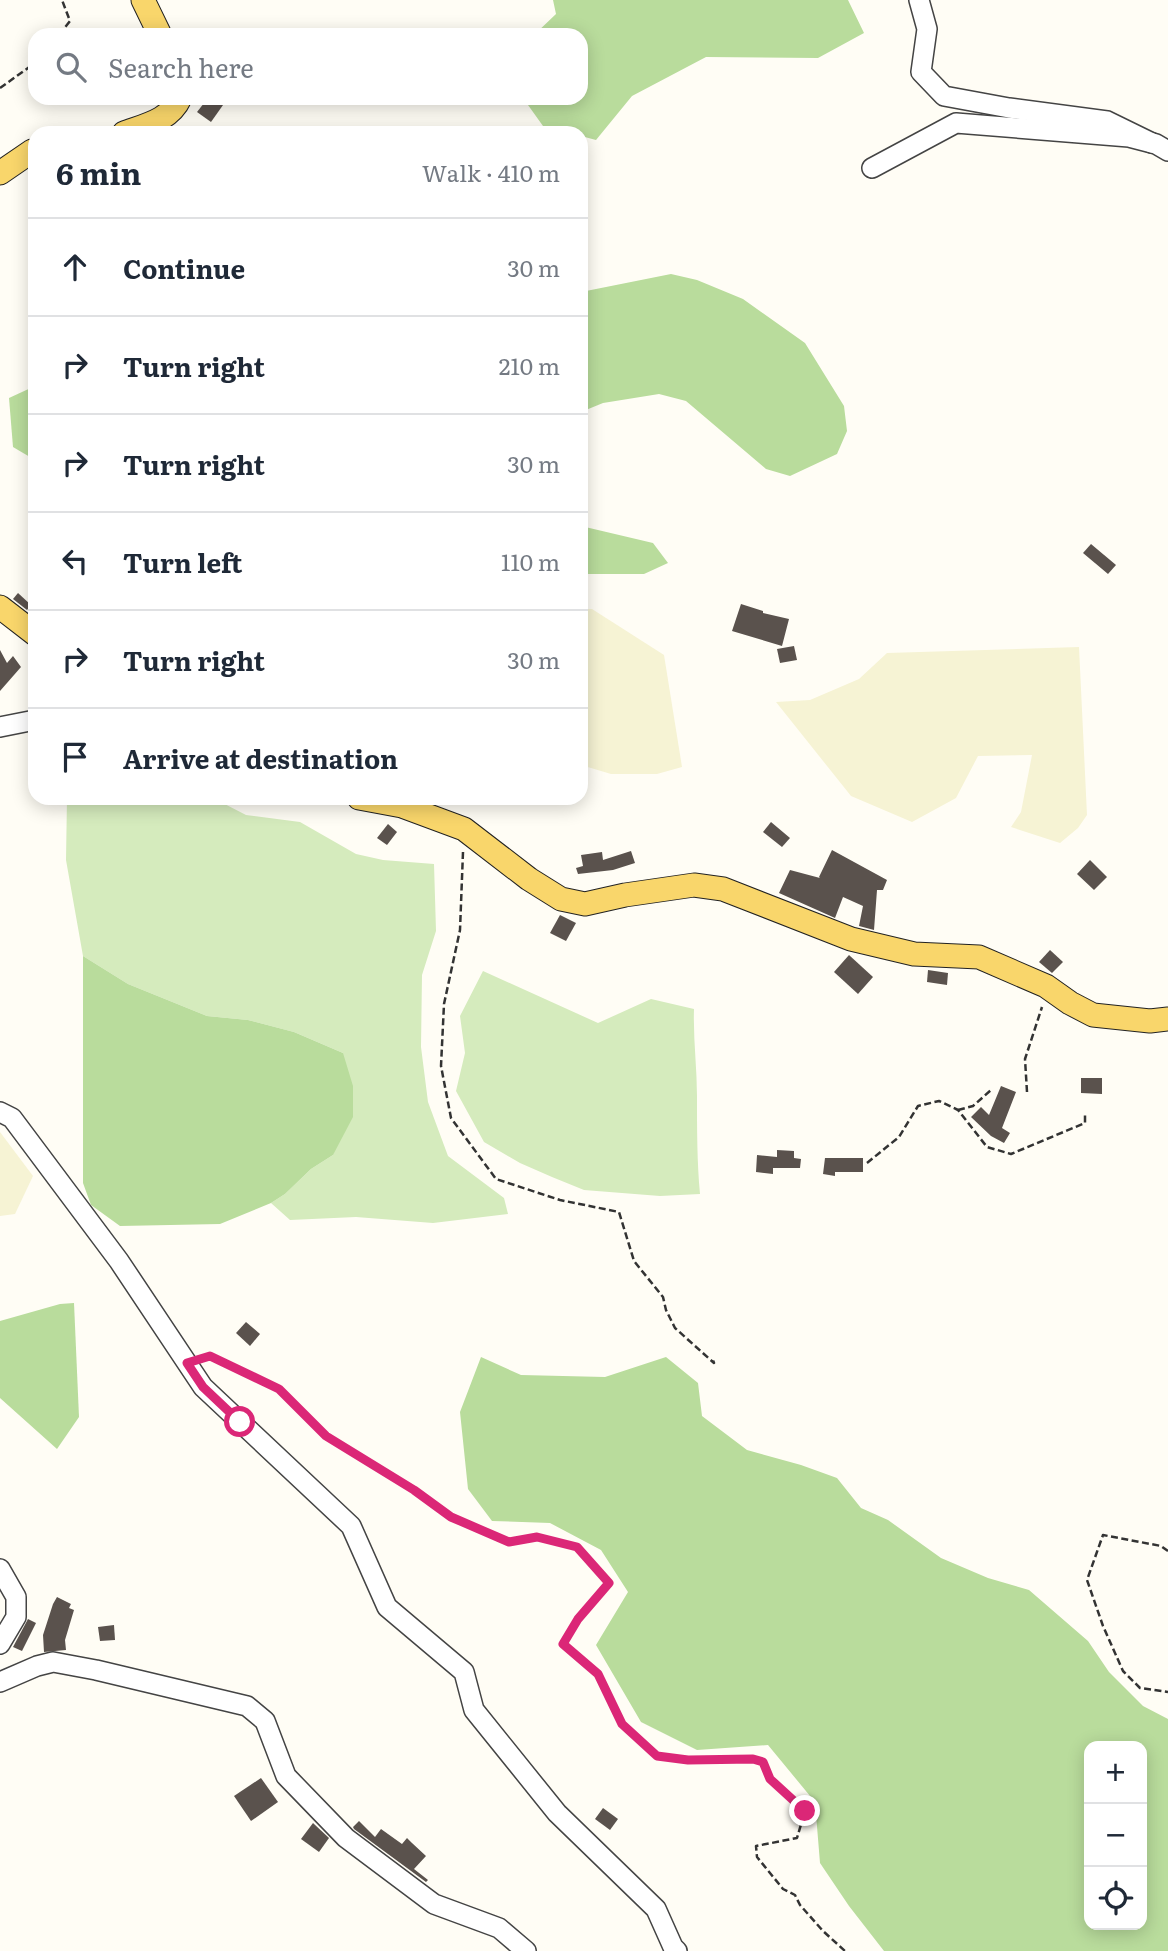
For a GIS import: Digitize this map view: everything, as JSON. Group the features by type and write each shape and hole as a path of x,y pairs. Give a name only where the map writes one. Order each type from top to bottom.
{"main road":[{"path":"143,0 157,28"},
{"path":"143,126 162,119 177,105"},
{"path":"0,173 28,154"},
{"path":"0,607 28,629"},
{"path":"397,805 464,829 529,879 561,898 585,904 694,885 723,889 851,939 914,954 979,957 1045,986 1093,1015 1150,1021 1168,1019"}],"street":[{"path":"919,0 927,29 922,72 944,96 1107,121 1160,147"},
{"path":"872,168 956,123 1129,137 1160,147"},
{"path":"0,727 28,721"},
{"path":"0,1112 12,1118 119,1261 203,1387 351,1526 387,1607 464,1672 474,1710 557,1813 656,1909 677,1951"},
{"path":"0,1569 16,1597 16,1617 0,1644"},
{"path":"0,1682 53,1662 247,1706 265,1721 286,1776 346,1838 434,1904 499,1928 526,1951"}],"path":[{"path":"62,0 70,21 64,28"},
{"path":"0,88 28,68"},
{"path":"464,829 460,930 444,1004 441,1066 451,1118 496,1179 560,1200 619,1212 634,1261 663,1297 675,1328 714,1363 713,1360"},
{"path":"1027,1092 1025,1059 1041,1011 1045,986"},
{"path":"958,1110 973,1106 991,1090"},
{"path":"867,1163 899,1137 918,1106 939,1101 958,1110 987,1147 1011,1154 1085,1123 1085,1113"},
{"path":"187,1363 210,1356 279,1389 326,1436 414,1490 451,1517 509,1542 537,1537 577,1547 609,1583 578,1619 563,1644 598,1674 622,1724 657,1756 688,1760 753,1759 763,1762 770,1779 805,1811 797,1838 756,1846 757,1857 783,1889 795,1895 800,1905 823,1931 845,1951"},
{"path":"1168,1551 1161,1546 1103,1535 1087,1580 1123,1671 1140,1688 1168,1692"}],"shaded area":[{"path":"588,609 664,655 682,767 657,774 611,774 588,767"},
{"path":"1079,647 1087,815 1078,828 1060,843 1011,827 1021,812 1032,755 978,756 956,798 912,822 851,796 776,702 810,700 859,679 887,653"},
{"path":"0,1132 33,1176 15,1214 0,1216"}],"green space":[{"path":"553,0 848,0 864,33 818,58 706,57 632,96 596,140 588,138 588,126 543,126 528,105 588,105 588,28 541,28 556,14"},
{"path":"671,274 697,280 743,299 805,343 844,406 847,431 837,454 790,476 766,469 686,401 659,394 603,403 588,409 588,291"},
{"path":"28,389 28,456 13,447 9,398"},
{"path":"588,528 653,543 668,563 644,574 588,574"},
{"path":"67,805 227,805 246,815 300,822 356,854 383,860 434,864 436,931 422,975 421,1047 428,1102 448,1156 504,1198 508,1214 433,1223 356,1217 290,1220 271,1203 285,1194 311,1169 333,1155 343,1053 294,1032 248,1020 207,1016 128,984 83,956 66,860"},
{"path":"83,956 128,984 207,1016 248,1020 294,1032 343,1053 353,1086 353,1117 333,1155 311,1169 285,1194 271,1203 220,1224 120,1226 91,1205 83,1183"},
{"path":"483,971 598,1023 651,999 694,1009 700,1194 660,1196 584,1190 520,1163 484,1142 456,1091 465,1053 460,1016"},
{"path":"74,1303 79,1417 57,1449 0,1398 0,1321 60,1304"},
{"path":"481,1357 521,1375 605,1377 666,1357 698,1383 702,1416 747,1450 837,1478 861,1508 888,1520 941,1558 988,1578 1029,1590 1088,1641 1109,1672 1143,1706 1168,1719 1168,1951 884,1951 820,1863 815,1802 768,1745 697,1750 641,1722 596,1645 628,1592 601,1550 550,1523 492,1521 468,1489 460,1412"}],"building":[{"path":"202,105 223,105 211,122 197,112"},
{"path":"1091,544 1116,565 1108,574 1083,553"},
{"path":"18,593 28,602 28,609 27,610 13,599"},
{"path":"741,604 789,619 782,646 732,631"},
{"path":"794,646 797,660 780,663 777,649"},
{"path":"0,650 7,663 13,656 21,667 0,691"},
{"path":"771,822 790,838 782,847 763,832"},
{"path":"388,824 397,832 387,845 377,838"},
{"path":"832,850 887,880 883,890 877,890 874,930 859,926 863,906 843,897 835,918 779,893 790,870 820,878"},
{"path":"631,851 635,863 613,870 578,874 576,868 583,866 581,855 602,852 603,860"},
{"path":"1090,860 1107,877 1094,890 1077,874"},
{"path":"560,915 576,923 566,941 550,933"},
{"path":"1050,950 1063,962 1052,973 1039,962"},
{"path":"849,955 873,977 858,994 834,972"},
{"path":"928,970 948,973 947,985 927,982"},
{"path":"1081,1078 1102,1078 1102,1094 1081,1093"},
{"path":"1001,1086 1016,1092 1002,1128 1010,1133 1004,1143 991,1136 971,1117 981,1107 989,1115"},
{"path":"777,1150 794,1151 794,1158 801,1159 800,1168 773,1168 773,1174 756,1172 757,1155 777,1157"},
{"path":"825,1158 863,1158 863,1172 835,1172 835,1176 823,1174"},
{"path":"246,1322 260,1334 250,1346 236,1333"},
{"path":"57,1597 71,1604 69,1608 74,1610 65,1640 66,1650 44,1652 43,1635"},
{"path":"28,1619 36,1623 22,1651 13,1647"},
{"path":"114,1625 115,1640 100,1641 98,1627"},
{"path":"261,1778 278,1802 251,1821 234,1796"},
{"path":"603,1808 618,1819 610,1830 595,1819"},
{"path":"359,1821 375,1837 381,1829 402,1844 407,1838 426,1856 414,1869 428,1880 426,1882 354,1829"},
{"path":"313,1823 329,1838 319,1852 301,1839"}],"route":[{"path":"240,1422 203,1387 187,1363 210,1356 279,1389 326,1436 414,1490 451,1517 509,1542 537,1537 577,1547 609,1583 578,1619 563,1644 598,1674 622,1724 657,1756 688,1760 753,1759 763,1762 770,1779 805,1811"}]}
